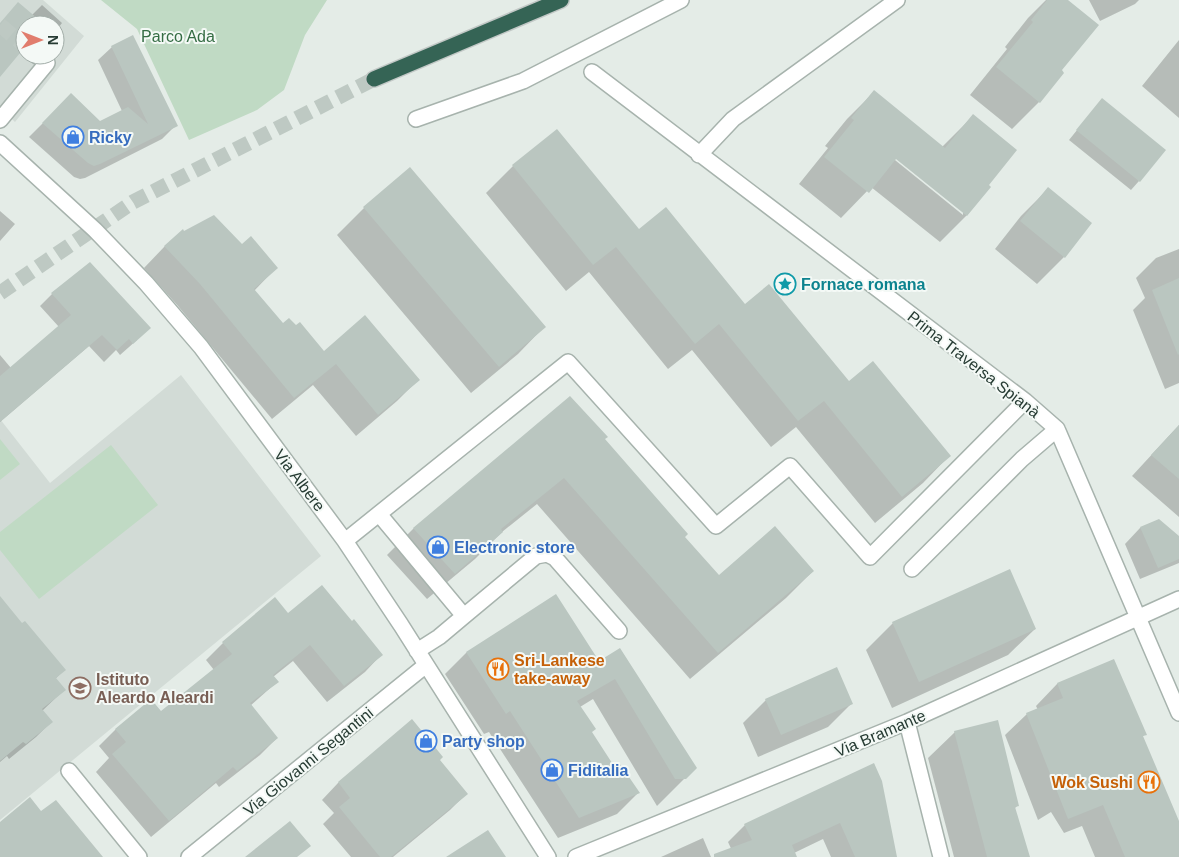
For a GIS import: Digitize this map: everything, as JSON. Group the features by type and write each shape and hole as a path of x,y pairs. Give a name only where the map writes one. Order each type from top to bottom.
{"highway":[{"path":"374,79 561,0"}],"street":[{"path":"416,119 523,80 681,0"},
{"path":"699,155 733,119 897,0"},
{"path":"0,120 45,65"},
{"name":"Prima Traversa Spianà","path":"592,72 1024,401 1056,429 1179,713"},
{"name":"Via Albere","path":"0,144 95,230 146,283 201,348 346,541 548,857"},
{"path":"346,541 568,362 716,526 790,466 870,557 1024,401"},
{"name":"Prima Traversa Spianà","path":"912,569 1022,459 1056,429"},
{"path":"379,514 464,616"},
{"path":"417,651 439,637 536,556 547,554 555,558 619,632"},
{"name":"Via Bramante","path":"576,857 907,722 1179,599"},
{"name":"Via Giovanni Segantini","path":"189,857 426,665"},
{"path":"907,722 941,857"},
{"path":"69,771 139,857"}],"shaded area":[{"path":"0,0 43,0 60,15 15,15 15,65 61,65 15,122 0,107"},
{"path":"65,19 84,36 65,60"},
{"name":"Istituto Aleardo Aleardi","path":"181,375 321,556 0,820 0,419 50,483"}],"green space":[{"name":"Parco Ada","path":"101,0 327,0 305,35 284,90 257,110 189,140 137,29"},
{"path":"0,439 20,464 0,480"},
{"path":"111,445 158,505 39,599 0,550 0,532"}],"building":[{"path":"1047,0 1068,0 1099,25 1062,70 1064,73 1040,103 996,67 1033,22 1031,20"},
{"path":"18,2 33,15 15,15 15,59 0,77 0,23"},
{"path":"133,35 178,126 94,166 88,163 42,123 71,93 100,121 128,107 148,124 111,46"},
{"path":"874,90 945,148 973,114 1017,150 989,185 991,187 967,216 896,159 869,193 824,157 854,120 851,118"},
{"path":"1102,98 1166,150 1140,182 1076,130"},
{"path":"557,129 639,229 666,207 745,304 769,284 849,381 873,361 951,456 902,497 824,401 798,421 719,324 695,344 616,247 593,265 512,165"},
{"path":"410,167 546,327 499,367 363,207"},
{"path":"1048,187 1092,223 1065,258 1020,221"},
{"path":"214,215 242,244 251,236 278,268 254,289 283,323 289,318 296,325 300,322 324,351 365,315 420,380 378,415 336,364 294,398 200,284 164,246 183,229 184,231"},
{"path":"90,262 151,328 133,344 129,339 117,350 102,335 0,422 0,376 71,315 51,293"},
{"path":"1179,278 1179,354 1178,355 1152,290"},
{"path":"570,396 608,437 605,439 688,534 685,537 719,575 775,526 814,571 718,653 564,478 501,529 503,532 455,574 413,528"},
{"path":"1179,425 1179,479 1151,455"},
{"path":"1159,519 1179,536 1179,559 1158,568 1140,527"},
{"path":"1010,569 1036,629 919,682 892,622"},
{"path":"322,585 352,621 354,619 383,655 344,686 310,645 273,675 279,682 250,703 278,738 237,771 233,767 169,821 112,754 126,742 115,729 151,699 161,711 232,654 222,642 275,597 288,613"},
{"path":"556,594 599,661 620,648 697,768 686,779 675,779 615,679 577,701 596,729 592,732 614,766 620,764 640,793 579,818 510,711 506,714 466,652"},
{"path":"0,596 22,623 25,621 66,670 56,678 66,690 42,709 53,722 26,744 23,742 0,761"},
{"path":"1114,659 1147,735 1143,736 1179,821 1179,857 1125,857 1103,805 1068,819 1026,713 1063,698 1057,683"},
{"path":"837,667 853,704 781,735 765,699"},
{"path":"412,719 443,757 440,760 468,794 391,857 380,857 339,807 350,798 338,782"},
{"path":"998,720 1019,806 1015,807 1030,857 987,857 954,731"},
{"path":"874,763 882,781 897,857 855,857 840,823 792,845 797,857 714,857 714,854 752,840 744,824"},
{"path":"30,797 41,811 56,800 103,857 0,857 0,822"},
{"path":"290,821 311,846 297,857 245,857"},
{"path":"488,830 506,857 446,857"}],"tunnel":[{"path":"0,25 15,38"},
{"path":"0,293 133,202 374,79"}],"place":[{"name":"Ricky","path":"73,137"},
{"name":"Fornace romana","path":"785,284"},
{"name":"Electronic store","path":"438,547"},
{"name":"Sri-Lankese take-away","path":"498,669"},
{"name":"Istituto Aleardo Aleardi","path":"80,688"},
{"name":"Party shop","path":"426,741"},
{"name":"Fiditalia","path":"552,770"},
{"name":"Wok Sushi","path":"1149,782"}]}
